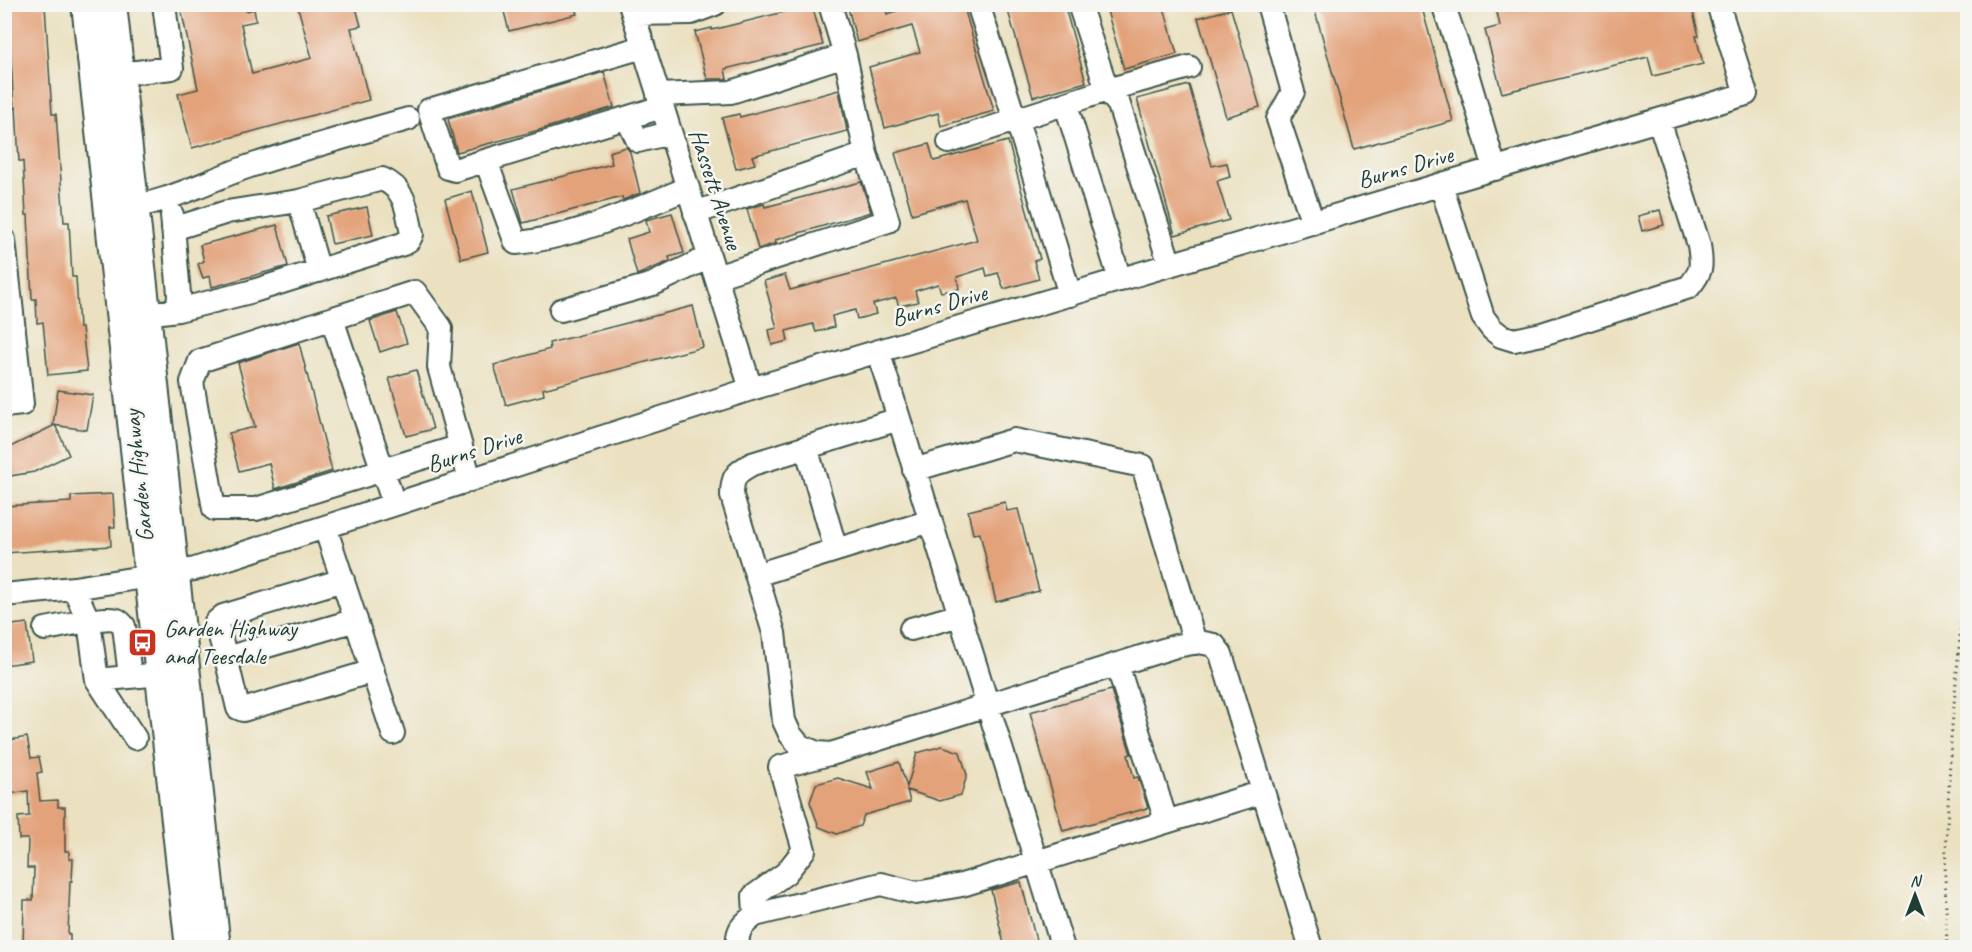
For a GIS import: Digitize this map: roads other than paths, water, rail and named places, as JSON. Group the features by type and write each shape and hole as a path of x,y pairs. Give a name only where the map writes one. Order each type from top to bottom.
{"main road":[{"name":"Garden Highway","path":"86,4 121,208 145,314 161,574 161,674 190,948"},
{"name":"Garden Highway","path":"112,4 119,74 121,208 161,574 216,948"}],"street":[{"path":"119,74 172,68 164,4"},
{"path":"631,9 691,13 715,4"},
{"path":"561,310 888,221 866,154 845,55 830,4"},
{"path":"978,4 1070,295"},
{"path":"1079,4 1107,90 1119,105 1170,265"},
{"path":"1268,4 1293,92 1278,119 1313,223"},
{"path":"1443,4 1466,70 1495,169"},
{"name":"Burns Drive","path":"4,595 74,588 195,569 751,389 1746,94 1718,4"},
{"name":"Hassett Avenue","path":"631,9 751,389"},
{"path":"643,47 429,110 448,168 455,170 622,119 660,101 730,92 845,55"},
{"path":"949,142 1107,90 1189,67"},
{"path":"1066,105 1120,280"},
{"path":"121,208 170,196 250,166 408,118"},
{"path":"622,119 638,141 670,133"},
{"path":"1441,185 1483,317 1501,336 1514,340 1542,334 1689,287 1700,275 1702,266 1699,245 1659,120"},
{"path":"696,213 866,154"},
{"path":"486,161 516,243 540,241 629,213 688,188"},
{"path":"145,314 178,310 250,292 404,244 412,234 400,191 393,183 382,179 299,201 226,213 173,229"},
{"path":"170,196 179,294 178,310"},
{"path":"299,201 319,271"},
{"path":"4,240 22,404 4,406"},
{"path":"461,446 256,509 214,509 192,382 200,361 416,292 441,328 439,367 471,480"},
{"path":"332,319 394,504"},
{"path":"878,351 1063,948"},
{"path":"831,754 817,753 800,746 790,734 784,721 774,633 732,496 732,483 738,471 752,464 899,418"},
{"path":"914,470 1014,440 1143,466 1195,643"},
{"path":"806,447 836,550"},
{"path":"270,505 285,540"},
{"path":"756,575 931,521"},
{"path":"325,527 393,733"},
{"path":"343,580 223,616 216,622 238,708 243,710 372,670"},
{"path":"74,588 89,622 97,680 135,738"},
{"path":"911,629 960,615"},
{"path":"45,629 119,620 124,626 130,676"},
{"path":"226,658 356,620"},
{"path":"755,915 754,896 786,873 804,850 780,767 831,754 1176,646 1195,643 1214,645 1221,654 1311,948"},
{"path":"1117,664 1166,821"},
{"path":"97,680 161,674"},
{"path":"738,948 737,941 741,925 755,915 881,884 916,893 962,885 1263,792"}],"place":[{"name":"Garden Highway and Teesdale","path":"143,642"}]}
